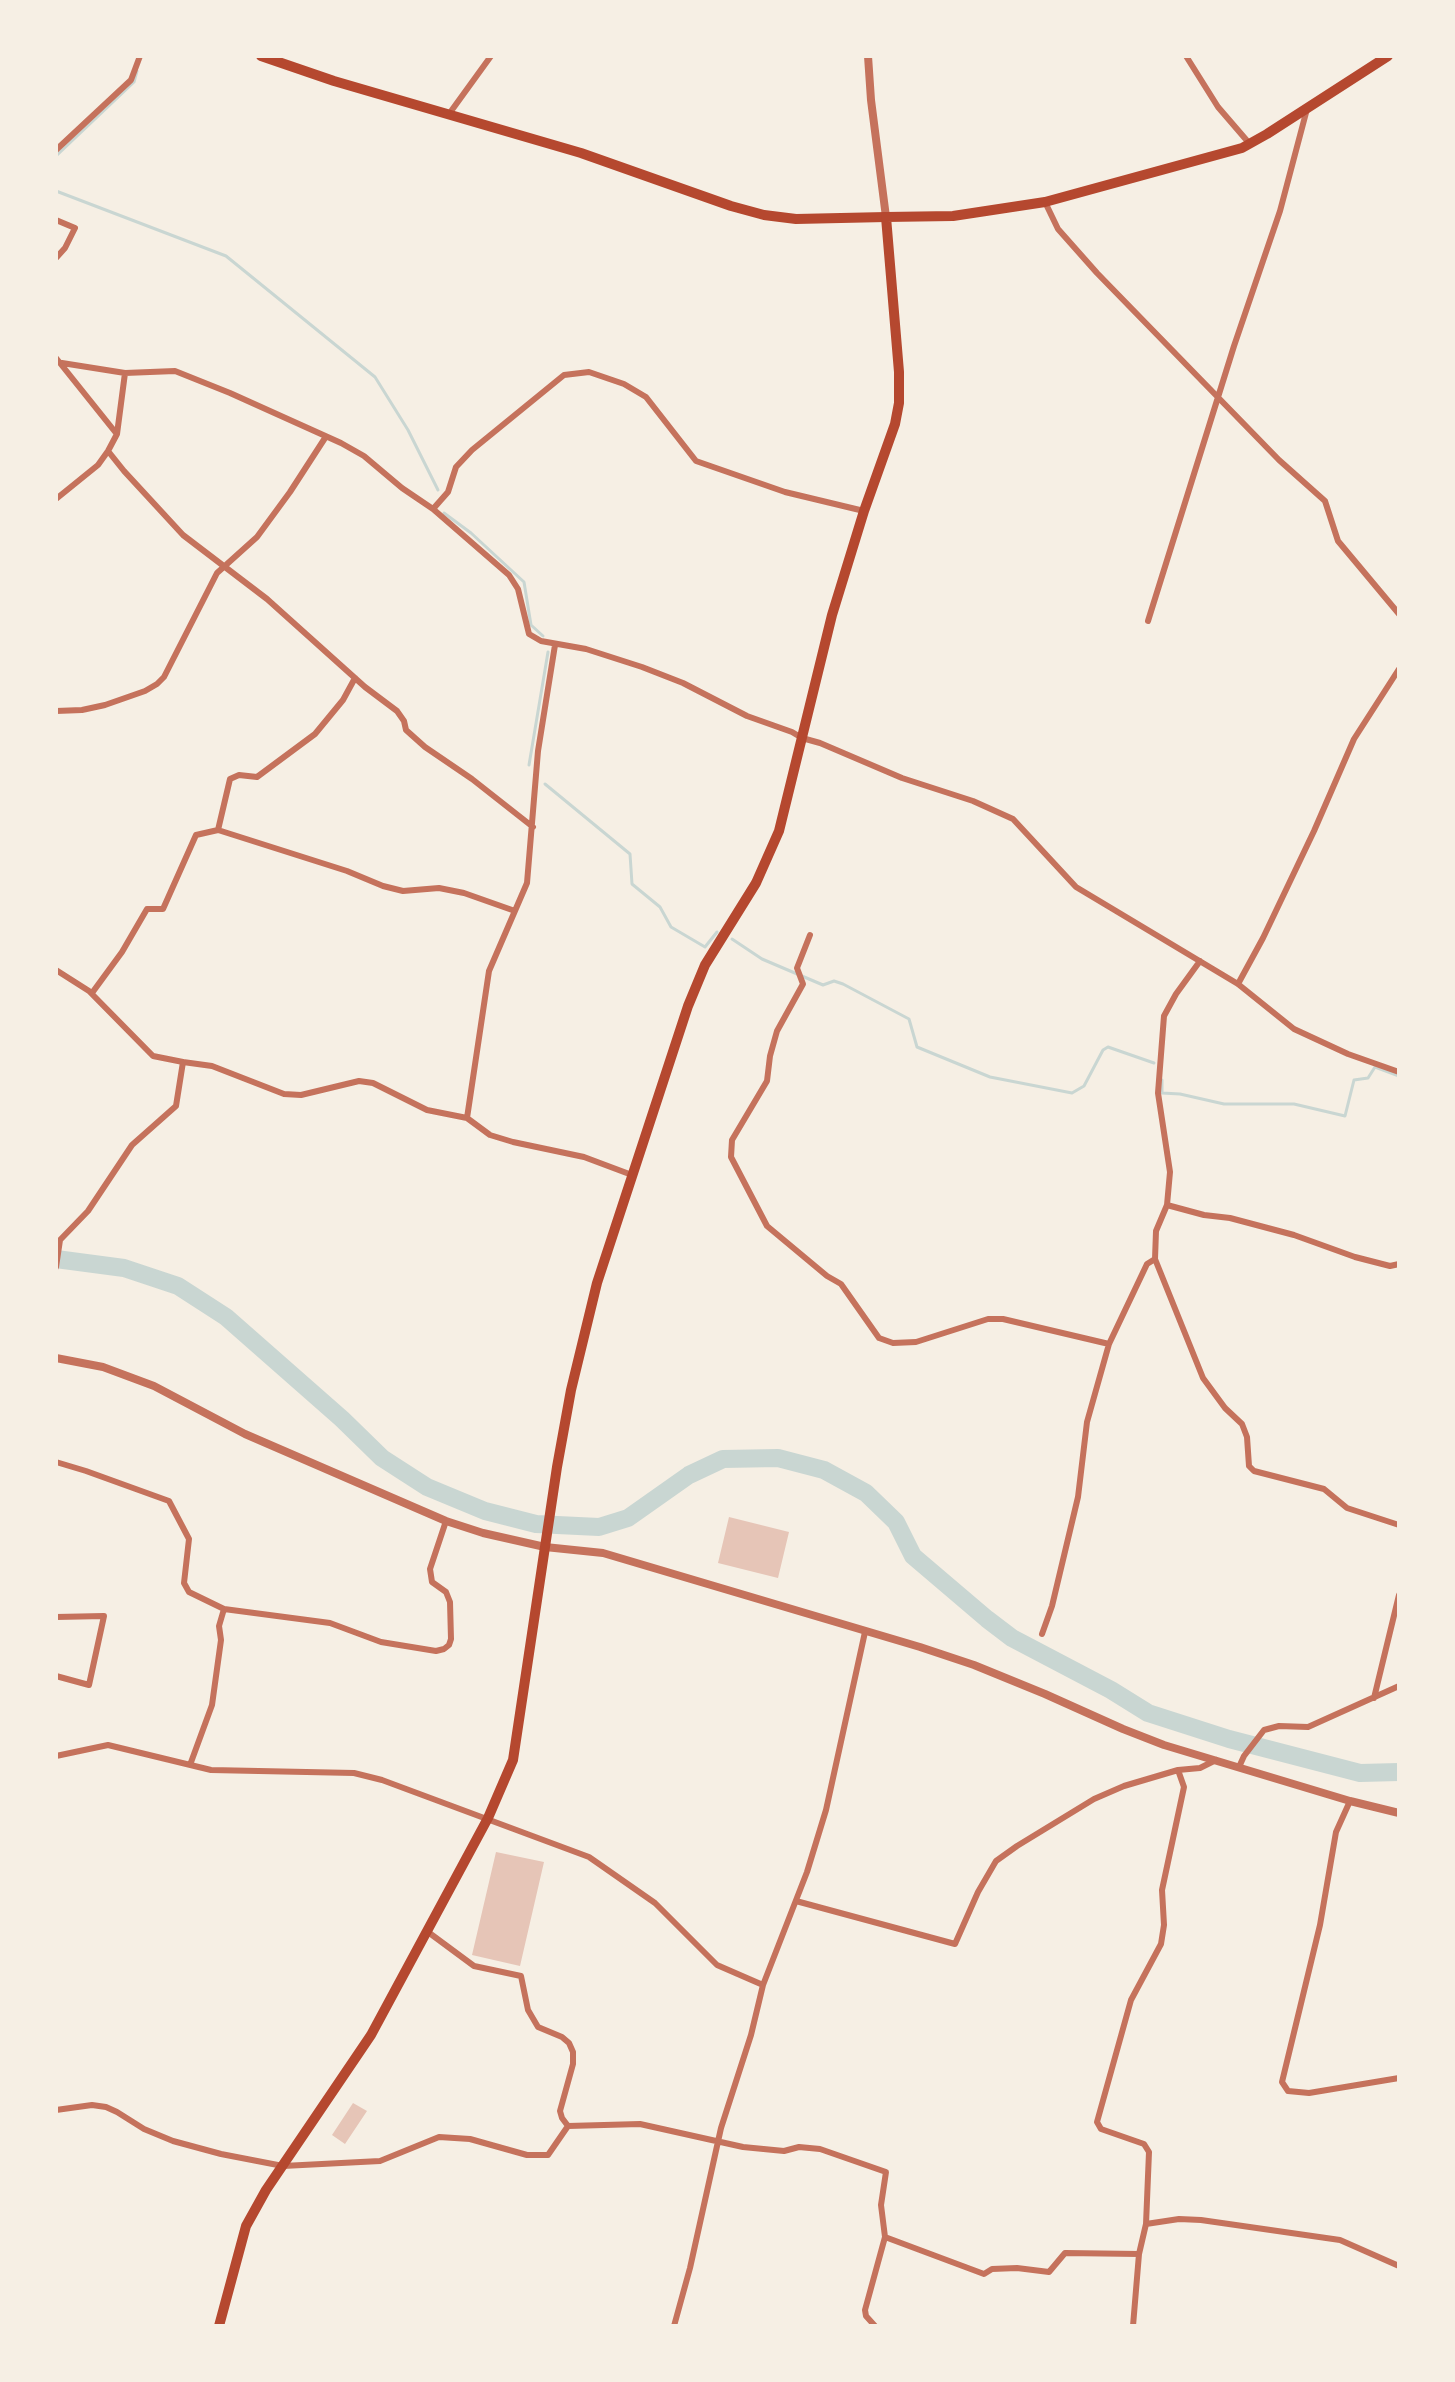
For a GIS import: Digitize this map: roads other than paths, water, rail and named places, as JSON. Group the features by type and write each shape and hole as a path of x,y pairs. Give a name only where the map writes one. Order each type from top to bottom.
{"main road":[{"path":"261,56 334,81 581,153 674,188 764,215 817,220 953,216 1045,202 1250,144 1388,56"},
{"path":"219,2326 246,2226 266,2190 371,2035 488,1818 513,1760 571,1390 597,1283 698,980 756,883 773,848 832,615 864,511 889,446 899,403 899,372 886,217"}],"street":[{"path":"56,150 131,80 140,56"},
{"path":"449,114 491,56"},
{"path":"868,56 886,217"},
{"path":"1186,56 1218,107 1250,144"},
{"path":"1148,621 1280,211 1307,109"},
{"path":"1045,202 1058,229 1218,399 1325,501 1338,541 1399,614"},
{"path":"56,220 75,228 56,258"},
{"path":"59,360 125,373 175,371 230,393 364,456 433,509 509,575 518,589 529,634 541,641 586,649 642,667 683,683 747,716 1013,819 1076,887 1238,984 1294,1029 1348,1054 1399,1072"},
{"path":"59,360 117,434"},
{"path":"433,509 448,492 456,467 472,450 564,375 589,372 624,384 646,397 696,461 785,492 864,511"},
{"path":"56,499 98,465 108,451 117,434 125,373"},
{"path":"56,711 105,705 145,691 164,677 217,573 257,537 325,438"},
{"path":"108,451 183,535 267,599 355,678 397,711 406,730 425,747 533,827"},
{"path":"467,1118 489,971 527,883 538,751 555,645"},
{"path":"1238,984 1314,831 1354,739 1399,669"},
{"path":"218,830 230,779 239,775 257,777 315,734 343,700 355,678"},
{"path":"92,993 122,952 147,909 163,909 196,835 218,830 347,871 383,886 403,891 439,888 464,893 515,911"},
{"path":"810,935 797,968 803,984 777,1031 767,1081 732,1140 731,1157 767,1226 841,1284 879,1338 893,1343 916,1342 988,1319 1003,1319 1109,1344"},
{"path":"1200,961 1164,1016 1158,1093 1170,1172 1167,1205 1156,1231 1155,1259 1203,1378 1225,1408 1242,1424 1247,1437 1249,1466 1254,1471 1324,1489 1347,1508 1399,1525"},
{"path":"56,970 92,993 153,1056 212,1066 284,1094 301,1095 359,1081 373,1083 427,1110 467,1118 490,1135 584,1157 632,1175"},
{"path":"56,1267 60,1240 88,1211 132,1145 176,1106 183,1062"},
{"path":"1167,1205 1294,1235 1390,1266 1399,1264"},
{"path":"1042,1634 1052,1606 1078,1497 1087,1422 1109,1344 1147,1264 1155,1259"},
{"path":"56,1358 103,1367 154,1386 245,1434 446,1521 545,1547 603,1553 974,1665 1123,1729 1350,1801 1399,1813"},
{"path":"56,1462 169,1501 189,1539 184,1583 189,1592 224,1609 330,1623 381,1642 436,1651 449,1645 451,1639 450,1602 446,1592 432,1582 430,1569 446,1521"},
{"path":"1374,1698 1399,1595"},
{"path":"190,1765 212,1705 221,1640 219,1626 224,1609"},
{"path":"56,1617 104,1616 89,1685 56,1676"},
{"path":"674,2326 719,2141 763,1985 796,1901 826,1810 865,1632"},
{"path":"1239,1767 1264,1730 1279,1726 1308,1727 1399,1686"},
{"path":"56,1756 108,1745 231,1772 354,1773 382,1780 589,1857 655,1903 717,1965 763,1985"},
{"path":"796,1901 955,1944 978,1892 996,1861 1094,1799 1124,1786 1178,1770 1200,1768 1216,1760"},
{"path":"1133,2326 1139,2254 1146,2224 1149,2152 1144,2144 1101,2129 1097,2122 1131,2000 1161,1944 1164,1925 1162,1890 1184,1787 1178,1770"},
{"path":"1350,1801 1336,1832 1320,1925 1282,2082 1288,2091 1309,2093 1399,2078"},
{"path":"428,1932 474,1966 521,1976 528,2010 538,2027 562,2037 573,2052 573,2064 560,2111 568,2126"},
{"path":"56,2110 92,2105 106,2107 144,2129 173,2141 283,2166 380,2161 439,2137 470,2139 527,2155 548,2155 568,2126"},
{"path":"568,2126 640,2124 743,2147 784,2151 799,2147 820,2149 886,2172 881,2205 885,2237 865,2310 875,2326"},
{"path":"1146,2224 1179,2219 1201,2220 1340,2240 1399,2266"},
{"path":"885,2237 984,2274 992,2269 1017,2268 1049,2272 1065,2253 1139,2254"}],"waterway":[{"path":"56,156 134,82 137,71"},
{"path":"56,191 226,256 375,377 408,430 438,490"},
{"path":"444,513 471,533 524,582 531,625 543,636"},
{"path":"529,765 548,652"},
{"path":"545,784 630,854 632,884 660,907 671,927 705,947 717,932"},
{"path":"732,939 762,959 823,985 834,981 843,984 909,1019 917,1047 990,1077 1072,1093 1084,1086 1103,1050 1108,1047 1154,1063"},
{"path":"1162,1080 1162,1093 1224,1104 1294,1104 1345,1116 1354,1080 1368,1078 1375,1067 1399,1076"},
{"path":"56,1259 124,1268 178,1286 226,1317 382,1458 427,1487 485,1511 536,1524 599,1527 628,1518 689,1475 723,1459 778,1458 824,1470 866,1493 896,1522 913,1556 1012,1638 1148,1713 1229,1739 1360,1773 1399,1772"}]}
